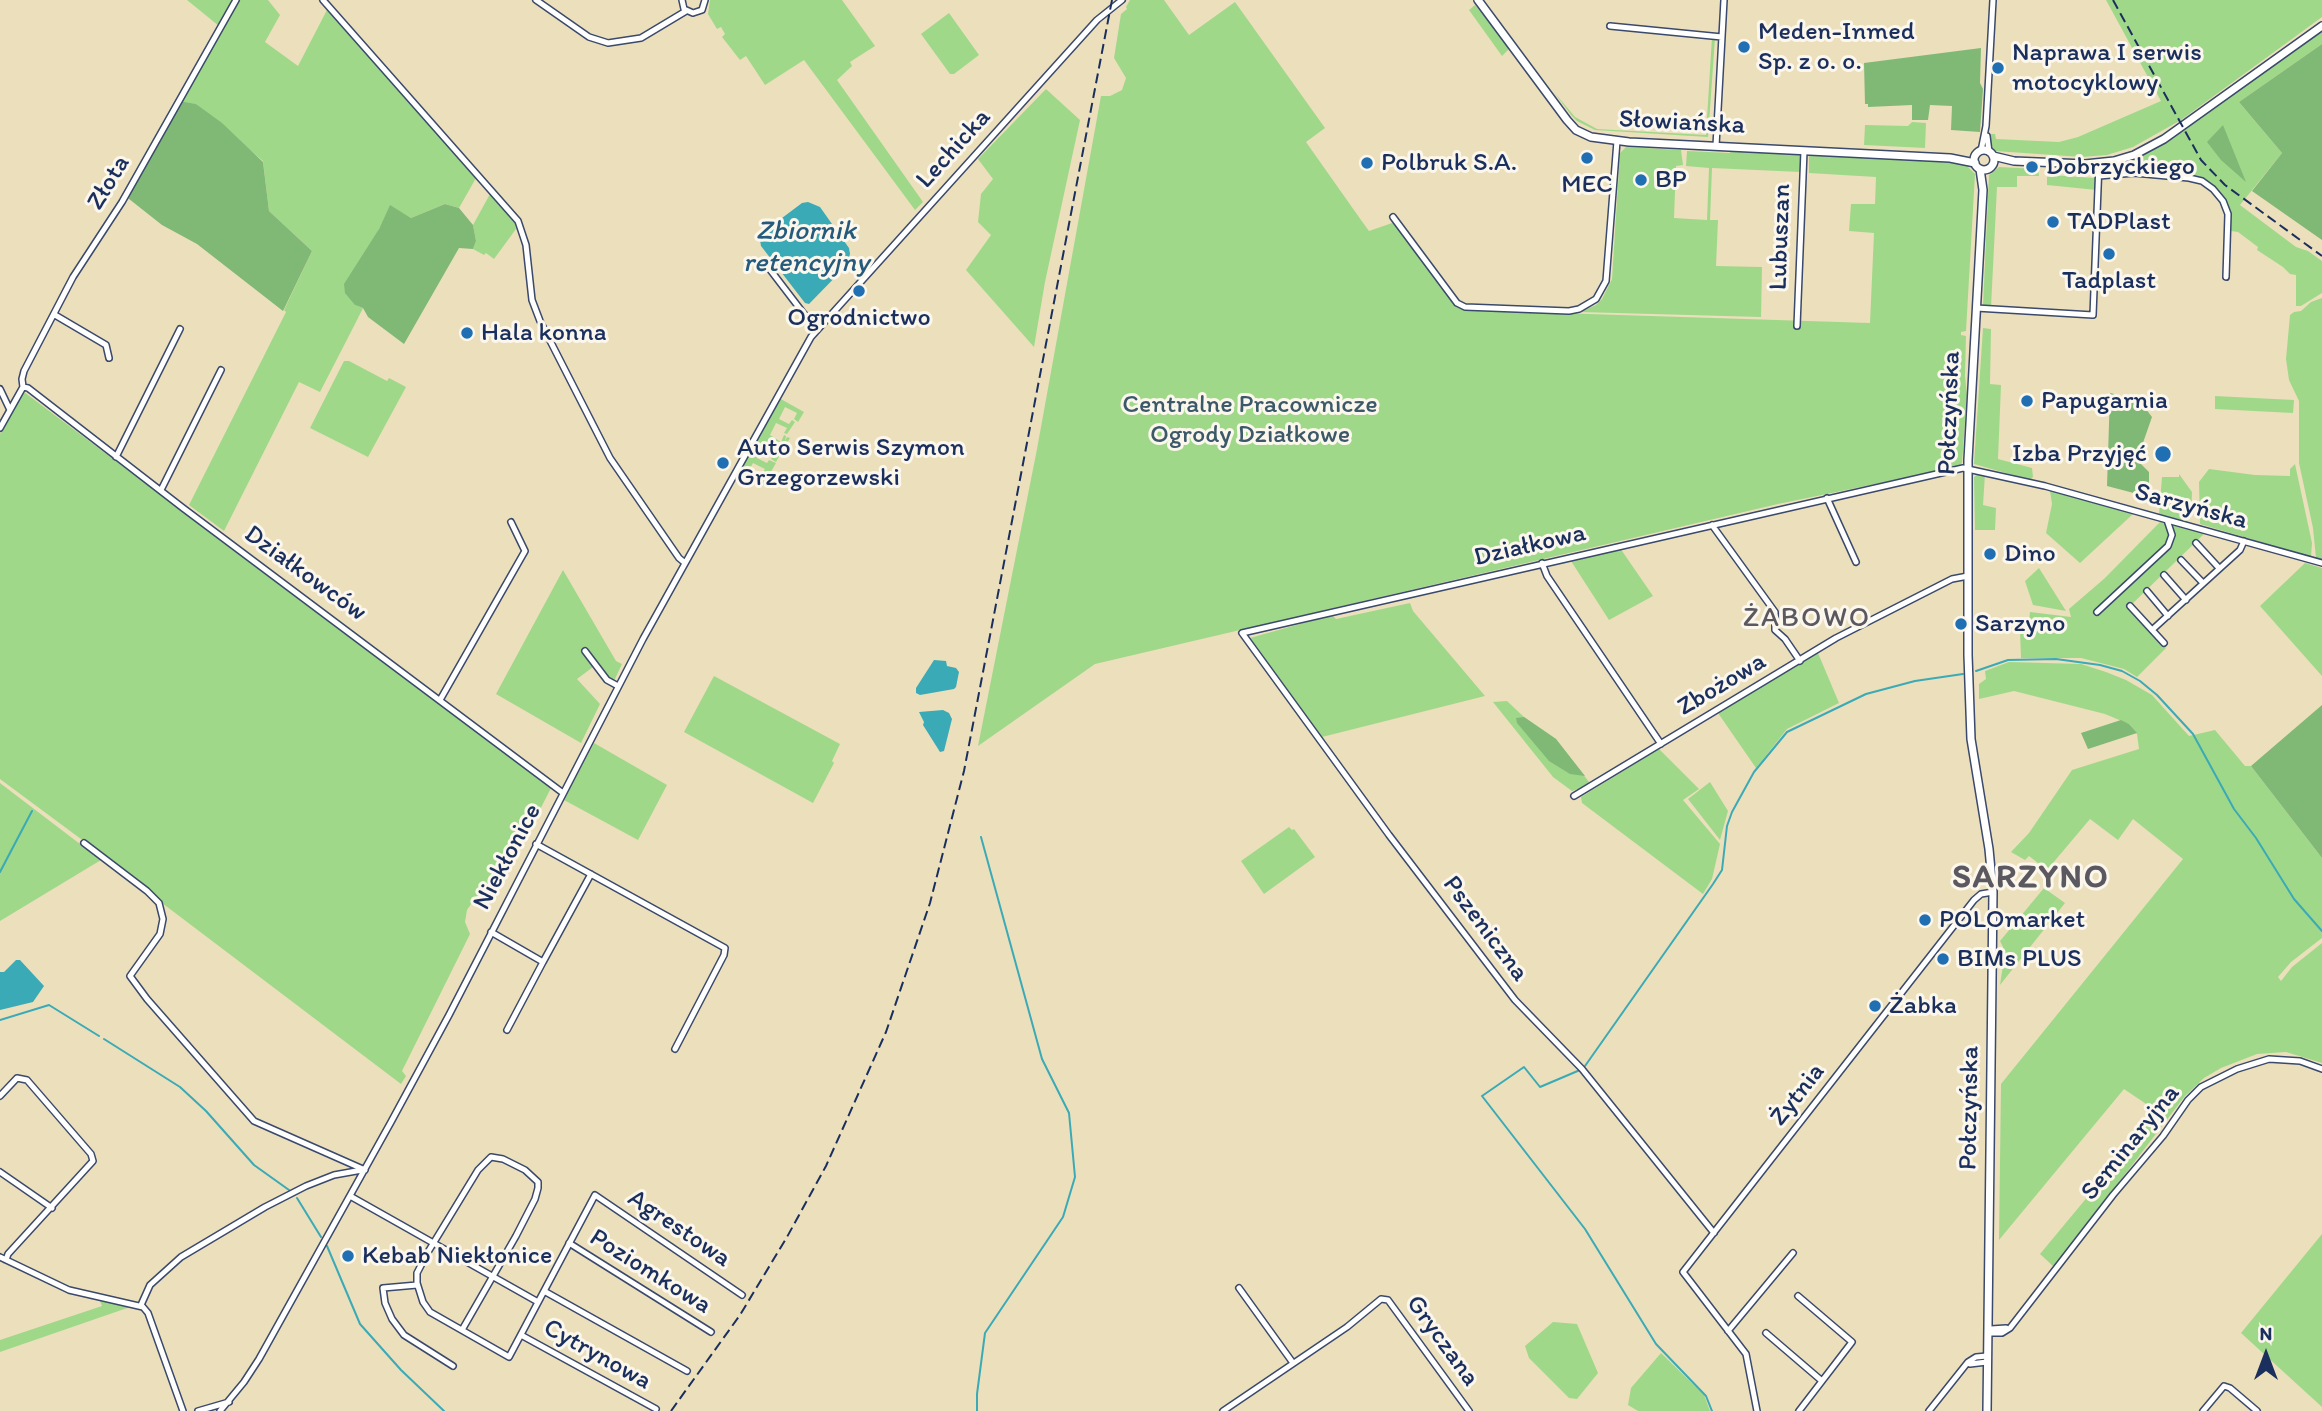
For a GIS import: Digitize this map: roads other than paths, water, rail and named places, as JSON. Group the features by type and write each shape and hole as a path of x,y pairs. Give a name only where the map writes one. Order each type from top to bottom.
{"main road":[{"name":"Słowiańska","path":"1478,0 1570,124 1591,137 1617,141 2014,161 2099,163 2127,158 2159,142 2322,26"},
{"name":"Połczyńska","path":"1984,160 1968,468 1968,672 1971,739 1989,849 1993,892 1987,1409"}],"street":[{"name":"Złota","path":"0,428 23,387 24,371 73,277 122,202 236,0"},
{"path":"323,0 518,221 526,245 533,300 540,321 610,458 679,558 685,562"},
{"path":"536,0 589,37 608,43 641,38 686,11 700,12 706,0"},
{"name":"Lechicka","path":"818,327 1097,20 1122,0"},
{"path":"1716,146 1724,0"},
{"name":"Połczyńska","path":"1984,160 1993,0"},
{"path":"665,22 682,1 686,11"},
{"path":"1611,26 1722,37"},
{"path":"1393,217 1457,303 1465,307 1569,311 1579,309 1596,299 1606,281 1617,141"},
{"name":"Lubuszan","path":"1797,326 1804,151"},
{"path":"1976,308 2093,315 2099,163"},
{"path":"2099,176 2129,173 2189,178 2202,181 2213,189 2223,201 2228,214 2226,277"},
{"path":"765,263 804,314 818,327"},
{"path":"55,315 106,345 109,358"},
{"name":"Niekłonice","path":"220,1411 259,1359 365,1170 449,1016 618,686 818,327"},
{"path":"116,457 180,329"},
{"path":"161,490 221,370"},
{"name":"Działkowców","path":"23,387 28,388 563,793"},
{"path":"0,389 10,410"},
{"name":"Działkowa","path":"1242,633 1968,468"},
{"name":"Sarzyńska","path":"1968,468 2322,564"},
{"path":"1827,498 1856,562"},
{"path":"2097,612 2168,546 2172,535 2166,520"},
{"path":"440,701 525,551 511,522"},
{"path":"1712,525 1775,612 1775,630 1785,639 1800,661"},
{"path":"2152,630 2240,550 2244,541"},
{"path":"2196,543 2219,568"},
{"path":"2181,560 2203,583"},
{"path":"1542,564 1547,576 1661,744"},
{"path":"2164,575 2186,600"},
{"name":"Zbożowa","path":"1574,796 1856,627 1952,579 1968,576"},
{"path":"2147,591 2168,615"},
{"path":"2130,606 2164,643"},
{"name":"Pszeniczna","path":"1242,633 1389,835 1515,1000 1582,1069 1714,1233"},
{"path":"584,651 607,680 618,686"},
{"path":"84,843 159,903 163,919 160,934 130,976 147,999 254,1121 365,1170"},
{"path":"536,844 725,948 724,955 675,1049"},
{"path":"507,1030 591,874"},
{"name":"Żytnia","path":"1757,1411 1746,1354 1683,1272 1974,900 1981,894 1993,892"},
{"path":"491,932 543,962"},
{"name":"Seminaryjna","path":"1990,1331 2012,1325 2201,1087 2237,1069 2269,1059 2300,1061 2322,1069"},
{"path":"0,1096 17,1078 27,1080 91,1154 92,1164 3,1259 69,1290 141,1305 148,1313 183,1411"},
{"path":"462,1330 536,1199 538,1182 526,1170 498,1157 486,1160 417,1273 417,1285 430,1312 509,1357 569,1244"},
{"path":"141,1305 150,1285 181,1257 306,1186 334,1175 365,1170"},
{"path":"0,1172 52,1208"},
{"name":"Agrestowa","path":"569,1244 595,1195 741,1295"},
{"path":"350,1196 538,1302"},
{"name":"Poziomkowa","path":"569,1244 711,1332"},
{"path":"1728,1331 1793,1254"},
{"path":"417,1285 383,1288 392,1319 404,1335 453,1366"},
{"path":"1223,1411 1293,1363 1239,1288"},
{"path":"544,1291 687,1371"},
{"path":"1798,1296 1852,1342 1799,1411"},
{"name":"Gryczana","path":"1293,1363 1381,1299 1388,1300 1469,1411"},
{"path":"1766,1333 1822,1381"},
{"name":"Cytrynowa","path":"521,1335 656,1409"},
{"path":"1929,1411 1973,1358 1988,1359"},
{"path":"2203,1411 2224,1386 2257,1411"},
{"path":"198,1411 229,1402"}],"water":[{"name":"Zbiornik retencyjny","path":"808,202 820,207 849,248 850,254 847,265 809,304 805,303 761,246 760,240 762,233 802,203"},
{"path":"934,660 946,661 947,666 956,668 959,672 956,687 920,695 916,693 916,688"},
{"path":"943,710 949,713 952,719 944,751 940,752 923,725 919,712"},
{"path":"16,960 20,960 44,986 33,1002 0,1010 0,972 4,972"}],"waterway":[{"path":"1976,671 2008,660 2056,659 2100,665 2122,671 2140,681 2157,695 2193,734 2234,809 2256,838 2294,899 2322,931"},
{"path":"1585,1066 1722,870 1727,826 1732,812 1754,772 1787,732 1866,694 1915,681 1963,674"},
{"path":"0,872 32,811"},
{"path":"977,1411 985,1333 1063,1217 1075,1177 1069,1113 1042,1059 981,837"},
{"path":"0,1020 49,1005 99,1036"},
{"path":"104,1039 180,1087 206,1111 254,1165 289,1190"},
{"path":"1580,1070 1540,1087 1524,1067 1482,1096 1585,1229 1656,1344 1706,1396 1712,1411"},
{"path":"297,1198 321,1237"},
{"path":"327,1246 360,1324 401,1370 444,1411"}],"railway":[{"path":"671,1411 740,1315 826,1166 886,1032 930,903 964,771 1112,0"},
{"path":"2113,0 2201,160 2225,185 2322,256"}],"place":[{"name":"Meden-Inmed Sp. z o. o.","path":"1744,47"},
{"name":"Naprawa I serwis motocyklowy","path":"1998,68"},
{"name":"MEC","path":"1587,158"},
{"name":"Polbruk S.A.","path":"1367,163"},
{"name":"Dobrzyckiego","path":"2032,167"},
{"name":"BP","path":"1641,180"},
{"name":"TADPlast","path":"2053,222"},
{"name":"Tadplast","path":"2109,254"},
{"name":"Ogrodnictwo","path":"859,291"},
{"name":"Hala konna","path":"467,333"},
{"name":"Papugarnia","path":"2027,401"},
{"name":"Izba Przyjęć","path":"2163,454"},
{"name":"Auto Serwis Szymon Grzegorzewski","path":"723,463"},
{"name":"Dino","path":"1990,554"},
{"name":"Sarzyno","path":"1961,624"},
{"name":"POLOmarket","path":"1925,920"},
{"name":"BIMs PLUS","path":"1943,959"},
{"name":"Żabka","path":"1875,1006"},
{"name":"Kebab Niekłonice","path":"348,1256"}],"district":[{"name":"ŻABOWO","path":"1807,619"},
{"name":"SARZYNO","path":"2031,879"}],"park label":[{"name":"Centralne Pracownicze Ogrody Działkowe","path":"1250,420"}]}
